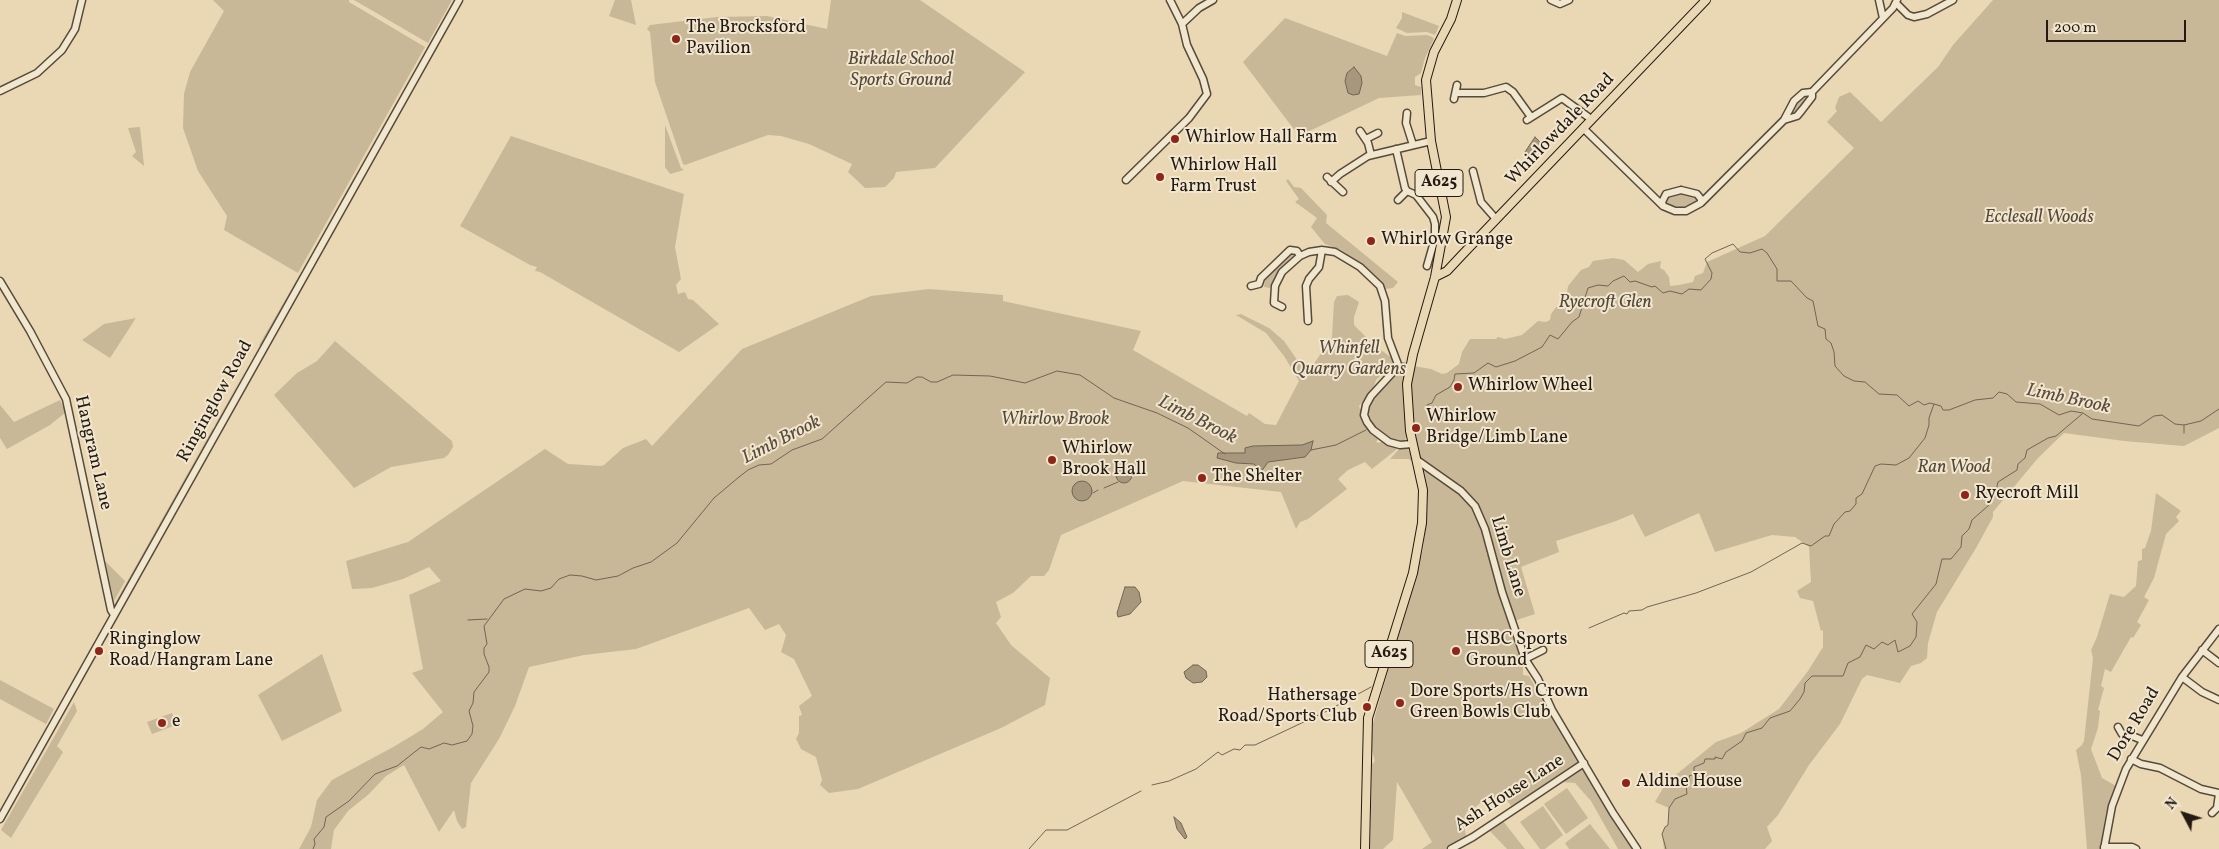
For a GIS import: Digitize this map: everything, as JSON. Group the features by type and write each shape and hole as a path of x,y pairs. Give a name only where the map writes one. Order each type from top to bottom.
{"main road":[{"name":"A625","path":"1365,849 1368,718 1417,555 1422,523 1423,498 1417,460 1412,444 1407,398 1410,368 1435,278 1446,217 1431,141 1426,80 1434,52 1451,19 1456,0"},
{"name":"Whirlowdale Road","path":"1435,278 1446,271 1706,0"}],"street":[{"path":"0,91 37,73 62,50 75,29 82,0"},
{"name":"Ringinglow Road","path":"0,819 459,0"},
{"path":"1126,180 1189,118 1208,94 1187,45 1182,24 1170,0"},
{"path":"1182,24 1199,8 1213,0"},
{"path":"1551,0 1560,4 1569,0"},
{"path":"1879,0 1883,18"},
{"path":"1784,120 1797,116 1812,97 1812,92 1894,8 1897,1 1908,15 1919,17 1952,0"},
{"path":"1457,84 1455,96 1484,93 1502,83 1513,92 1529,119 1562,98 1591,119"},
{"path":"1583,128 1663,206 1676,211 1686,211 1701,204 1784,120 1794,101 1803,93 1812,92"},
{"path":"1407,112 1406,123 1414,145"},
{"path":"1360,131 1366,139 1371,155"},
{"path":"1366,139 1378,133"},
{"path":"1343,192 1329,180 1371,155 1431,141"},
{"path":"1396,149 1407,191"},
{"path":"1473,171 1481,202 1496,219"},
{"path":"1476,178 1483,176"},
{"path":"1653,195 1681,190 1697,194 1711,194"},
{"path":"1398,200 1407,191"},
{"path":"1407,191 1416,195 1433,217 1435,224 1435,238 1425,263"},
{"path":"1663,206 1662,202 1666,194"},
{"path":"1697,194 1701,199 1701,204"},
{"path":"1251,286 1259,284 1262,278 1290,250 1297,251 1300,256"},
{"path":"1308,321 1306,286 1319,267 1322,250"},
{"path":"1282,307 1274,303 1275,286 1278,277 1300,256 1322,250 1335,252 1343,256 1372,277 1380,286 1386,301 1388,338 1400,368"},
{"name":"Hangram Lane","path":"0,281 30,330 66,399 111,610 114,615"},
{"path":"1410,368 1400,368 1371,396 1366,405 1364,415 1366,422 1373,430 1389,442 1400,445 1412,444"},
{"name":"Limb Lane","path":"1417,460 1462,491 1476,510 1487,534 1502,592 1525,659 1538,679 1552,710 1613,814 1637,849"},
{"name":"Dore Road","path":"2104,848 2112,806 2131,759 2182,677 2219,629"},
{"path":"1525,659 1543,650"},
{"path":"2202,650 2219,663"},
{"path":"2182,677 2202,692 2219,700"},
{"path":"2117,731 2142,740"},
{"path":"2131,759 2141,764 2160,768 2200,789 2219,794 2216,808 2212,813"},
{"name":"Ash House Lane","path":"1451,849 1473,837 1584,763"},
{"path":"2104,848 2132,847 2136,849"}],"green space":[{"path":"213,0 349,0 349,2 425,47 298,273 224,230 227,216 198,171 183,128 184,94 190,72 224,11"},
{"path":"354,0 452,0 428,43"},
{"path":"615,0 631,0 636,25 609,16"},
{"name":"Birkdale School Sports Ground","path":"831,0 920,0 1025,72 935,168 896,172 894,178 885,187 865,188 848,172 852,164 809,144 781,136 768,135 685,165 683,164 655,82 650,32 647,29 650,25 717,17 767,16 827,29"},
{"path":"1993,0 2219,0 2219,428 2184,446 2064,433 2038,458 1993,512 1993,517 1976,548 1937,612 1928,643 1927,658 1921,663 1911,666 1900,683 1867,675 1862,679 1840,724 1809,765 1778,815 1767,827 1772,841 1765,849 1664,849 1662,834 1668,825 1669,808 1655,802 1666,783 1716,742 1741,733 1779,709 1808,671 1823,647 1823,630 1821,631 1813,601 1800,598 1797,591 1811,582 1809,547 1795,537 1772,535 1715,552 1699,513 1645,537 1633,514 1556,541 1559,552 1521,567 1535,614 1514,621 1485,520 1478,506 1464,489 1425,463 1417,455 1410,396 1413,366 1431,369 1442,374 1447,373 1459,364 1462,352 1470,339 1496,339 1498,337 1505,339 1522,335 1538,321 1546,322 1550,320 1551,314 1567,293 1568,286 1581,270 1589,267 1593,261 1613,258 1624,260 1638,272 1648,264 1661,261 1660,268 1669,277 1670,286 1693,282 1695,276 1703,273 1707,262 1765,236 1854,148 1827,122 1837,111 1835,108 1839,97 1850,92 1881,122 1938,67 1953,45"},
{"path":"1402,12 1439,26 1435,35 1427,32 1407,33 1396,28 1402,18"},
{"path":"1285,18 1387,56 1397,33 1405,36 1427,35 1432,37 1434,39 1425,58 1421,73 1415,77 1415,85 1421,87 1421,95 1379,98 1299,136 1243,62"},
{"path":"1806,95 1810,95 1801,109 1789,118 1788,114 1795,104"},
{"path":"665,125 681,168 684,170 670,174 665,167"},
{"path":"140,127 144,166 132,156 136,152 128,128"},
{"path":"511,136 684,194 675,247 681,279 676,285 678,294 685,292 688,299 693,300 719,324 679,352 540,272 535,271 537,267 530,265 460,226"},
{"path":"355,176 355,177 313,251"},
{"path":"1288,179 1294,187 1301,188 1327,215 1326,223 1398,282 1393,288 1385,289 1383,284 1341,250 1325,244 1311,227 1317,218 1295,202 1299,199 1286,181"},
{"path":"1681,193 1697,196 1699,201 1688,208 1670,206 1666,203 1666,197"},
{"path":"1294,252 1296,255 1294,258 1274,278 1270,288 1264,287 1265,279 1290,253"},
{"path":"299,276 261,346 259,345"},
{"name":"Whirlow Brook","path":"929,289 1003,295 1003,301 1141,331 1133,350 1247,416 1249,413 1265,424 1276,425 1299,381 1284,356 1266,333 1236,315 1241,314 1269,328 1284,341 1307,374 1332,337 1334,302 1337,296 1348,295 1359,302 1354,317 1354,325 1374,345 1392,358 1393,364 1376,380 1373,389 1359,406 1360,409 1365,409 1364,423 1379,438 1376,442 1382,441 1397,449 1372,469 1365,462 1348,470 1338,479 1347,489 1308,519 1300,522 1296,529 1281,492 1183,481 1061,535 1049,570 1044,576 1031,576 1013,593 996,602 1001,617 996,623 1011,645 1050,678 1045,705 1001,728 858,789 829,793 820,785 822,780 816,757 801,749 796,739 799,733 799,716 802,715 799,706 812,696 794,659 781,652 786,635 779,624 765,630 749,608 636,649 584,655 529,667 515,706 499,739 471,783 466,827 462,829 457,821 454,810 439,832 404,765 386,776 369,794 348,811 334,830 331,849 299,849 311,827 317,800 332,780 423,729 443,712 412,673 423,669 409,595 441,581 429,567 403,579 372,588 352,589 346,561 408,542 545,449 568,464 601,466 623,448 646,439 652,446 742,349 871,296"},
{"path":"136,318 110,358 82,340 104,324"},
{"path":"335,341 452,441 453,447 448,455 444,458 391,467 354,488 274,395 297,373 317,361"},
{"path":"247,367 216,425 215,425"},
{"path":"1398,370 1402,370 1406,374 1404,406 1407,434 1405,441 1400,442 1379,431 1372,424 1368,416 1371,402"},
{"path":"60,400 66,412 50,425 7,449 0,438 0,405 14,422"},
{"path":"213,428 214,430 116,605 114,605"},
{"path":"1407,447 1413,458 1411,461 1409,459 1390,459 1400,448"},
{"name":"HSBC Sports Ground","path":"1424,469 1461,494 1475,513 1489,550 1486,553 1491,558 1503,608 1523,661 1523,675 1529,676 1580,762 1511,806 1502,793 1494,799 1492,797 1479,804 1470,812 1467,811 1464,825 1466,836 1445,849 1422,849 1432,842 1397,782 1393,840 1383,849 1370,849 1372,764 1375,761 1371,747 1373,723 1423,549 1427,512"},
{"path":"2156,493 2181,511 2176,517 2179,521 2166,534 2154,578 2144,597 2149,600 2137,622 2141,625 2133,638 2131,637 2111,672 2105,669 2101,686 2104,688 2098,710 2100,711 2098,728 2091,749 2102,778 2116,786 2106,813 2100,849 2087,849 2081,775 2076,750 2084,741 2093,658 2091,650 2097,637 2110,594 2124,597 2136,586 2138,561 2142,560 2142,549 2145,548 2151,531"},
{"path":"105,561 125,581 114,601"},
{"path":"322,654 342,711 282,741 258,695"},
{"path":"0,680 54,709 46,724 0,699"},
{"path":"74,702 77,711 57,746 63,752 11,838 1,830"},
{"name":"e","path":"172,713 176,725 152,734 147,722"},
{"path":"45,733 0,813 0,810"},
{"path":"1582,767 1610,815 1633,849 1618,849 1591,801 1575,783 1561,782"},
{"path":"1567,788 1588,818 1566,834 1544,804"},
{"path":"1543,806 1563,835 1545,849 1540,849 1520,822"},
{"path":"1503,821 1525,849 1507,849 1489,830"},
{"path":"1590,824 1610,849 1569,849 1565,843"}],"shaded area":[{"path":"1354,67 1361,76 1362,83 1359,94 1353,95 1348,93 1345,81 1347,73"},
{"path":"1535,137 1540,142 1540,147 1532,159 1526,156 1525,152"},
{"path":"1313,441 1311,450 1305,457 1268,462 1261,472 1254,464 1236,463 1217,458 1218,453 1245,453 1245,448 1253,446 1302,445"},
{"path":"1121,467 1127,467 1132,472 1130,481 1121,483 1116,478 1116,472"},
{"path":"1082,481 1089,484 1092,491 1089,498 1082,501 1075,498 1072,491 1075,484"},
{"path":"1125,587 1135,587 1139,592 1141,602 1130,614 1118,617 1117,613"},
{"path":"1193,665 1198,665 1206,671 1207,677 1202,682 1193,683 1186,678 1184,672"},
{"path":"1174,817 1181,823 1187,837 1185,839 1177,829"}],"waterway":[{"name":"Limb Brook","path":"1427,405 1432,403 1436,395 1450,387 1455,374 1474,373 1488,363 1496,367 1515,361 1542,347 1550,335 1558,339 1572,322 1579,317 1588,288 1598,285 1608,286 1613,281 1624,276 1630,282 1635,281 1652,287 1655,286 1663,293 1670,291 1682,294 1689,289 1701,290 1711,279 1712,273 1705,259 1712,253 1733,244 1740,252 1750,253 1762,249 1767,253 1777,269 1777,281 1791,281 1807,298 1813,301 1818,326 1825,329 1826,339 1831,343 1834,352 1835,366 1844,376 1854,381 1865,382 1879,394 1897,395 1909,406 1918,401 1924,405 1930,403 1941,406 1943,410 1949,410 1975,400 1993,398 1999,392 2007,394 2016,402 2040,404 2059,415 2071,411 2083,413 2092,419 2139,426 2154,416 2162,415 2175,424 2184,425 2201,421 2219,409"},
{"name":"Limb Brook","path":"313,849 314,839 324,827 326,817 349,801 375,774 397,766 421,747 429,749 444,743 452,745 467,741 472,734 473,726 469,711 473,703 474,692 489,672 484,654 484,648 487,644 484,626 504,599 525,589 541,591 551,588 559,579 570,575 596,580 618,576 633,568 651,562 677,543 714,498 748,470 759,465 771,464 792,450 822,439 886,382 907,383 917,377 937,382 953,375 990,376 1025,383 1057,371 1080,375 1114,398 1157,413 1188,428 1225,454"},
{"path":"1589,628 1624,613 1627,614 1629,611 1642,610 1696,593 1751,572 1802,543 1811,546 1825,536 1829,536 1834,524 1856,504 1856,498 1862,494 1875,466 1881,464 1896,465 1909,458 1925,438 1934,404"},
{"path":"1666,849 1662,834 1668,825 1669,808 1675,799 1687,794 1686,786 1690,781 1689,776 1694,774 1694,767 1704,763 1705,759 1715,759 1715,757 1722,759 1726,752 1742,741 1746,733 1762,728 1770,718 1790,711 1804,692 1805,683 1812,676 1843,676 1848,663 1860,657 1866,645 1874,649 1882,642 1888,645 1895,640 1898,652 1910,646 1916,637 1917,622 1912,614 1936,584 1942,559 1951,559 1961,547 1962,536 1969,529 1972,520 1989,505 1995,495 1998,482 2017,470 2018,464 2025,458 2027,450 2048,438 2056,436 2082,414"},
{"path":"2184,425 2184,433"},
{"name":"Limb Brook","path":"1311,450 1336,445 1366,430"},
{"path":"1104,488 1118,482"},
{"path":"1093,493 1098,490"},
{"path":"468,620 487,619"},
{"path":"1152,785 1169,781 1196,769 1218,752 1222,755 1234,749 1240,750 1245,745 1255,745 1327,711 1371,687"},
{"path":"1029,849 1046,830 1067,830 1141,791"}],"place":[{"name":"The Brocksford Pavilion","path":"676,39"},
{"name":"Whirlow Hall Farm","path":"1175,139"},
{"name":"Whirlow Hall Farm Trust","path":"1160,177"},
{"name":"Whirlow Grange","path":"1371,241"},
{"name":"Whirlow Wheel","path":"1458,387"},
{"name":"Whirlow Bridge/Limb Lane","path":"1416,428"},
{"name":"Whirlow Brook Hall","path":"1052,460"},
{"name":"The Shelter","path":"1202,478"},
{"name":"Ryecroft Mill","path":"1965,495"},
{"name":"Ringinglow Road/Hangram Lane","path":"99,651"},
{"name":"HSBC Sports Ground","path":"1456,651"},
{"name":"Dore Sports/Hs Crown Green Bowls Club","path":"1400,703"},
{"name":"Hathersage Road/Sports Club","path":"1367,707"},
{"name":"e","path":"162,723"},
{"name":"Aldine House","path":"1626,783"}],"park label":[{"name":"Ecclesall Woods","path":"2039,219"},
{"name":"Ryecroft Glen","path":"1605,304"},
{"name":"Whinfell Quarry Gardens","path":"1349,360"},
{"name":"Ran Wood","path":"1954,469"}]}
